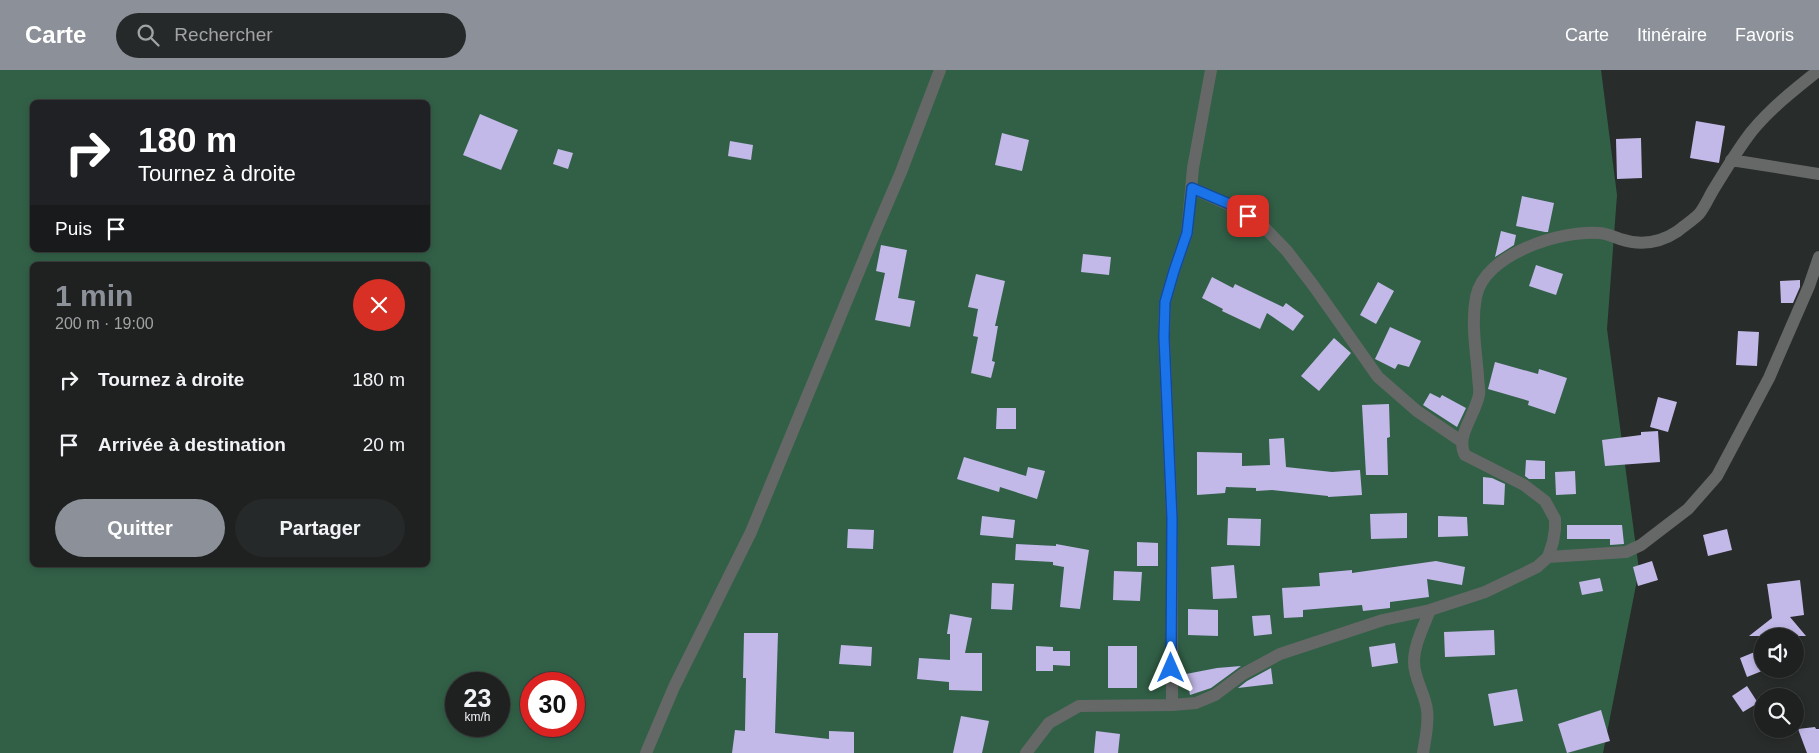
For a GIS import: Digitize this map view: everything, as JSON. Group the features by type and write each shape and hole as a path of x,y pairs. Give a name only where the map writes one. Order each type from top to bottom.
{"street":[{"path":"646,753 674,687 751,532 901,172 940,70"},
{"path":"1172,705 1172,519 1164,337 1165,302 1187,233 1193,168 1211,70"},
{"path":"1026,753 1048,723 1079,706 1196,703 1216,694 1243,674 1280,654 1384,620 1430,610 1485,592 1537,568 1548,557 1554,542 1555,519 1545,501 1524,485 1465,456 1461,448 1461,441 1479,394 1473,324 1476,295 1485,276 1498,264 1526,247 1585,232 1601,233 1630,242 1645,244 1661,240 1675,232 1698,215 1752,132 1778,104 1819,70"},
{"path":"1732,160 1819,174"},
{"path":"1192,188 1234,206 1262,225 1287,252 1313,285 1378,377 1417,411 1461,441"},
{"path":"1548,557 1626,552 1641,545 1688,509 1718,476 1769,378 1809,286 1819,257"},
{"path":"1423,753 1428,712 1424,696 1418,684 1414,662 1418,639 1430,610"}],"green space":[{"path":"0,70 1601,70 1617,195 1607,329 1639,570 1603,753 0,753"}],"building":[{"path":"480,114 518,130 501,170 463,155"},
{"path":"1696,121 1725,126 1719,163 1690,158"},
{"path":"1002,133 1029,140 1022,171 995,165"},
{"path":"1641,138 1642,178 1617,179 1616,139"},
{"path":"730,141 753,145 751,160 728,156"},
{"path":"558,149 573,153 568,169 553,164"},
{"path":"1522,196 1554,203 1548,232 1516,226"},
{"path":"1501,231 1516,235 1514,245 1495,257"},
{"path":"881,245 907,250 898,298 915,301 910,327 875,320 885,273 876,271"},
{"path":"1083,254 1111,257 1109,275 1081,272"},
{"path":"1536,265 1563,274 1556,295 1529,286"},
{"path":"976,274 1005,281 995,326 998,326 992,361 995,362 991,378 971,373 978,337 973,336 978,309 968,307"},
{"path":"1212,277 1233,288 1235,284 1283,307 1286,303 1304,316 1293,331 1267,313 1260,329 1222,311 1223,309 1202,298"},
{"path":"1800,280 1800,287 1793,303 1781,303 1780,281"},
{"path":"1378,282 1394,291 1376,324 1360,315"},
{"path":"1390,327 1421,341 1409,367 1398,364 1395,369 1375,359"},
{"path":"1738,331 1759,332 1757,366 1736,365"},
{"path":"1334,338 1351,353 1319,391 1301,376"},
{"path":"1495,362 1538,374 1539,369 1567,378 1555,414 1528,405 1529,401 1488,389"},
{"path":"1430,393 1440,398 1442,395 1466,408 1457,427 1423,405"},
{"path":"1658,397 1677,402 1668,432 1650,427"},
{"path":"1389,404 1390,437 1387,438 1388,475 1366,475 1362,405"},
{"path":"997,408 1016,408 1016,429 996,429"},
{"path":"1658,431 1660,462 1605,466 1602,440 1641,435 1641,432"},
{"path":"1284,438 1286,467 1332,472 1360,470 1362,495 1328,497 1272,490 1256,491 1256,488 1226,487 1225,493 1197,495 1197,452 1242,453 1242,466 1270,465 1269,439"},
{"path":"964,457 1026,476 1028,467 1045,471 1037,499 1000,487 999,492 957,479"},
{"path":"1526,460 1545,461 1545,479 1529,479 1525,476"},
{"path":"1575,471 1576,494 1556,495 1555,472"},
{"path":"1483,477 1492,478 1505,484 1504,505 1483,504"},
{"path":"1407,513 1407,538 1371,539 1370,514"},
{"path":"982,516 1015,520 1013,538 980,535"},
{"path":"1438,516 1467,517 1468,536 1438,537"},
{"path":"1228,518 1261,519 1260,546 1227,545"},
{"path":"1567,525 1622,525 1624,544 1610,545 1610,539 1567,539"},
{"path":"848,529 874,530 873,549 847,548"},
{"path":"1727,529 1732,550 1708,556 1703,535"},
{"path":"1137,542 1158,543 1158,566 1137,566"},
{"path":"1016,544 1056,546 1056,544 1089,550 1080,609 1060,607 1064,567 1053,565 1053,562 1015,560"},
{"path":"1436,561 1465,567 1462,585 1427,579 1429,597 1390,602 1390,608 1363,611 1362,605 1303,610 1303,617 1284,618 1282,588 1320,586 1319,573 1352,570 1352,573"},
{"path":"1652,561 1658,580 1638,586 1633,567"},
{"path":"1234,565 1237,598 1213,599 1211,567"},
{"path":"1114,571 1142,572 1140,601 1113,600"},
{"path":"1600,578 1603,591 1582,595 1579,582"},
{"path":"1800,580 1804,615 1790,617 1799,628 1759,628 1772,618 1767,584"},
{"path":"992,583 1014,584 1012,610 991,609"},
{"path":"1188,609 1218,610 1218,636 1188,635"},
{"path":"950,614 972,618 965,653 982,653 982,691 949,690 949,682 917,679 919,658 950,660 950,634 947,634"},
{"path":"1270,615 1272,634 1254,636 1252,616"},
{"path":"1494,630 1495,655 1445,657 1444,632"},
{"path":"744,633 778,633 775,733 829,739 829,731 854,732 854,753 732,753 735,730 745,731 746,678 743,678"},
{"path":"1395,643 1398,663 1372,667 1369,647"},
{"path":"841,645 872,647 871,666 839,664"},
{"path":"1036,646 1053,647 1053,651 1070,651 1070,666 1053,665 1053,671 1036,671"},
{"path":"1108,646 1137,646 1137,688 1108,688"},
{"path":"1754,652 1754,674 1747,677 1740,658"},
{"path":"1241,666 1211,688 1190,695 1186,674"},
{"path":"1271,668 1273,684 1238,688 1247,681"},
{"path":"1747,686 1754,697 1754,705 1743,712 1732,696"},
{"path":"1517,689 1523,721 1494,726 1488,694"},
{"path":"1601,710 1610,741 1567,753 1558,724"},
{"path":"961,716 989,721 982,753 953,753"},
{"path":"1815,727 1819,729 1819,753 1807,753 1801,738 1804,738 1804,728"},
{"path":"1096,731 1120,734 1118,753 1094,753"}],"route":[{"path":"1171,668 1172,519 1164,337 1165,302 1187,233 1192,188 1234,206 1248,216"}]}
